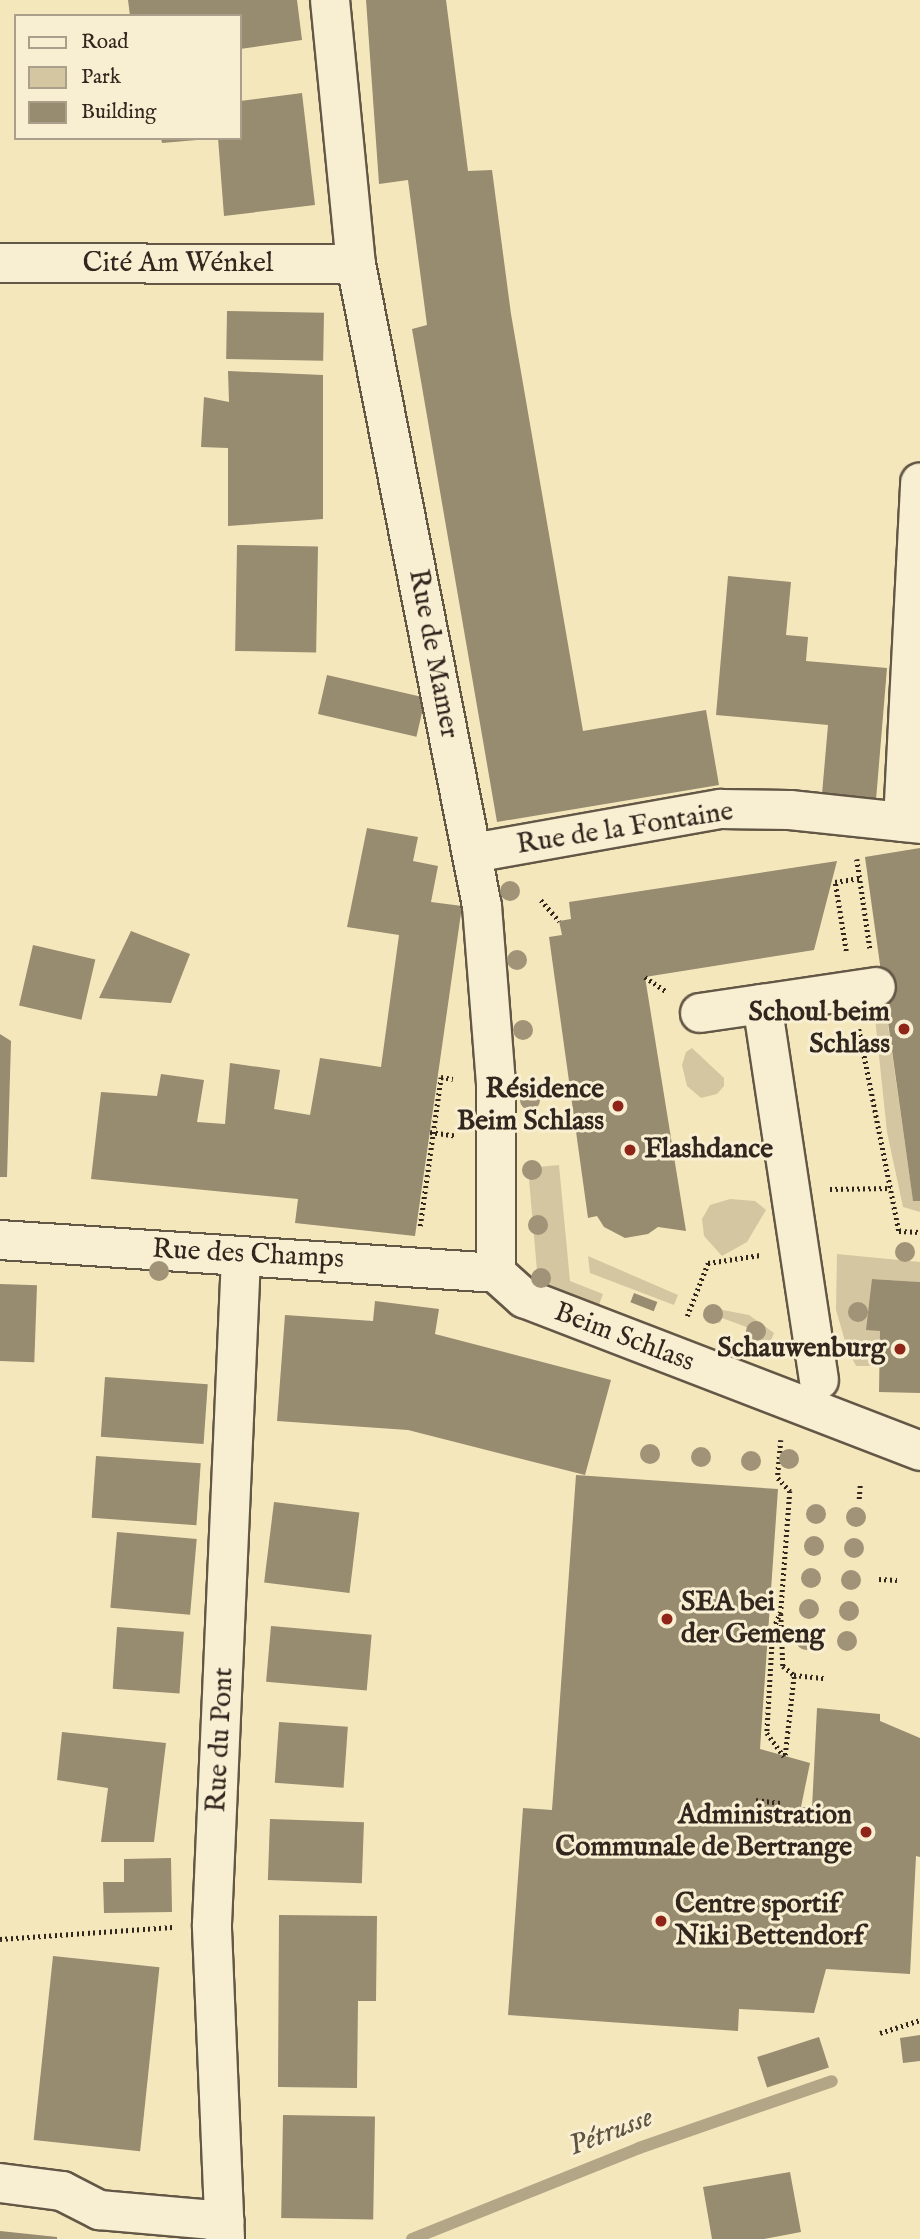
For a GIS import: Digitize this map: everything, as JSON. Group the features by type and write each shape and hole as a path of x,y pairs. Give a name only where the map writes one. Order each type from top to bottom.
{"street":[{"name":"Rue de Mamer","path":"330,0 356,264 473,853 496,1085 496,1273"},
{"name":"Cité Am Wénkel","path":"0,264 356,264"},
{"name":"Rue de la Fontaine","path":"473,853 720,809 790,810 911,823 920,482"},
{"path":"700,1013 762,1004 866,977"},
{"path":"762,1004 819,1380"},
{"name":"Rue des Champs","path":"0,1240 242,1258 414,1265 496,1273"},
{"name":"Rue du Pont","path":"0,2183 62,2191 99,2210 225,2230 212,1924 242,1258"},
{"name":"Beim Schlass","path":"496,1273 524,1298 920,1451"}],"path":[{"path":"866,977 835,882 860,878 866,977 891,1188 900,1231 920,1232"},
{"path":"541,900 559,920"},
{"path":"414,1265 441,1077 496,1085"},
{"path":"850,1186 891,1188"},
{"path":"692,1303 708,1262 799,1249"},
{"path":"778,1478 790,1492 781,1612 783,1666 794,1675 825,1678"},
{"path":"859,1499 860,1485"},
{"path":"879,1580 897,1580"},
{"path":"781,1612 773,1630 767,1733 785,1756 794,1675"},
{"path":"756,1800 780,1803"},
{"path":"0,1939 212,1924"},
{"path":"880,2033 920,2020"}],"green space":[{"path":"885,1005 913,1200 920,1201 920,1212 903,1207 887,1132 875,1018"},
{"path":"692,1048 724,1078 724,1086 717,1094 701,1098 687,1086 682,1065 686,1052"},
{"path":"559,1165 570,1281 603,1294 599,1305 538,1282 528,1168"},
{"path":"730,1199 755,1201 766,1210 747,1242 722,1256 704,1236 702,1219 710,1205"},
{"path":"837,1254 920,1262 920,1282 872,1279 880,1331 880,1366 856,1366 847,1348 836,1310"},
{"path":"588,1256 678,1295 674,1305 590,1273"},
{"path":"707,1307 749,1315 774,1333 770,1343 747,1334 749,1328 722,1318 720,1323 703,1317"}],"building":[{"path":"128,0 297,0 302,40 242,49 242,14 130,14"},
{"path":"366,0 446,0 468,171 492,170 511,314 583,731 706,710 719,785 497,822 412,329 427,325 408,180 379,184"},
{"path":"302,93 315,205 224,216 218,140 242,140 242,101"},
{"path":"161,140 197,140 162,143"},
{"path":"227,311 324,313 323,361 226,359"},
{"path":"228,371 323,375 323,519 228,526 228,448 201,447 204,397 229,402"},
{"path":"237,545 318,546 316,652 235,651"},
{"path":"728,576 791,582 786,635 808,637 806,661 887,668 876,800 822,794 828,725 716,715"},
{"path":"327,675 425,698 416,737 318,714"},
{"path":"367,828 418,837 413,861 438,866 431,902 462,906 415,1236 295,1223 298,1199 91,1179 101,1092 157,1096 161,1074 204,1080 197,1122 225,1124 230,1063 280,1070 274,1109 310,1115 320,1058 381,1067 399,935 347,927"},
{"name":"Schoul beim Schlass","path":"920,848 920,1201 913,1201 865,857"},
{"name":"Résidence Beim Schlass","path":"837,861 814,950 645,977 686,1231 658,1227 648,1234 625,1238 604,1227 597,1216 588,1218 549,937 562,935 559,921 571,919 569,902"},
{"path":"131,931 190,954 171,1003 99,998"},
{"path":"33,945 95,959 81,1020 19,1005"},
{"path":"0,1034 11,1041 7,1177 0,1177"},
{"name":"Schauwenburg","path":"872,1279 920,1282 920,1393 879,1392 880,1331 866,1330"},
{"path":"0,1284 37,1285 34,1362 0,1361"},
{"path":"634,1293 657,1302 654,1311 630,1302"},
{"path":"375,1301 439,1309 435,1334 611,1380 585,1475 408,1430 277,1421 285,1315 373,1321"},
{"path":"105,1377 208,1384 204,1444 101,1437"},
{"path":"96,1456 201,1463 196,1525 92,1518"},
{"path":"576,1475 778,1489 760,1749 810,1763 801,1807 812,1808 817,1708 880,1714 880,1721 920,1738 920,1857 916,1856 910,1974 826,1969 814,2013 739,2009 738,2031 508,2015 523,1808 552,1810"},
{"path":"274,1502 359,1512 349,1593 264,1582"},
{"path":"117,1532 197,1539 190,1615 110,1608"},
{"path":"271,1626 372,1635 367,1691 266,1682"},
{"path":"117,1627 184,1632 180,1694 113,1689"},
{"path":"279,1722 348,1727 344,1788 275,1783"},
{"path":"62,1732 166,1743 154,1842 101,1842 108,1788 57,1780"},
{"path":"270,1819 364,1822 362,1883 268,1880"},
{"path":"171,1858 172,1912 104,1913 103,1882 124,1882 124,1859"},
{"path":"279,1915 377,1916 376,2001 358,2001 357,2088 278,2087"},
{"path":"53,1956 159,1967 140,2151 34,2140"},
{"path":"920,2035 920,2061 903,2063 900,2038"},
{"path":"819,2037 829,2067 767,2088 757,2057"},
{"path":"283,2115 375,2117 373,2220 281,2218"},
{"path":"790,2172 801,2232 764,2239 712,2239 703,2187"},
{"path":"0,2231 57,2237 57,2239 0,2239"}],"waterway":[{"name":"Pétrusse","path":"412,2239 639,2148 832,2081"}],"place":[{"name":"Schoul beim Schlass","path":"904,1029"},
{"name":"Résidence Beim Schlass","path":"618,1106"},
{"name":"Flashdance","path":"630,1150"},
{"name":"Schauwenburg","path":"900,1349"},
{"name":"SEA bei der Gemeng","path":"667,1619"},
{"name":"Administration Communale de Bertrange","path":"866,1832"},
{"name":"Centre sportif Niki Bettendorf","path":"661,1921"}]}
